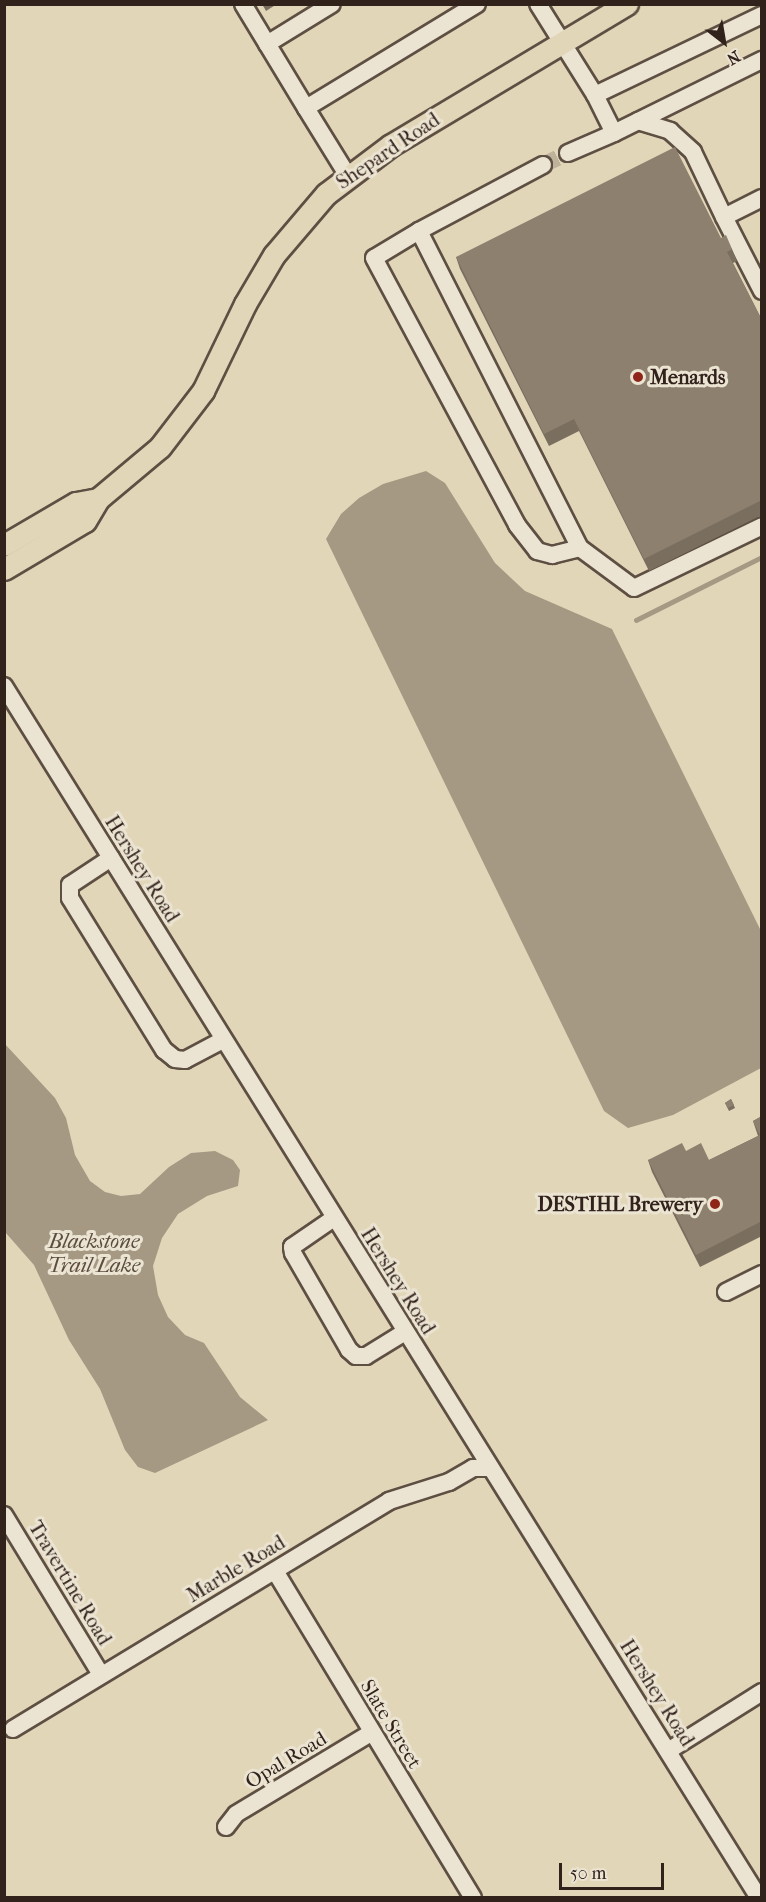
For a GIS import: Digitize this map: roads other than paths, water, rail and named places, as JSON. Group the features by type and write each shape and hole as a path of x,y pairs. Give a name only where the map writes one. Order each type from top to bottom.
{"main road":[{"name":"Shepard Road","path":"4,569 85,521 98,499 140,466 180,423 203,391 245,304 274,255 301,219 348,176 627,4"},
{"name":"Shepard Road","path":"4,545 76,503 98,499"}],"street":[{"path":"243,4 348,176"},
{"path":"267,44 332,4"},
{"path":"306,108 477,4"},
{"path":"538,4 595,95 614,133"},
{"path":"595,95 762,15"},
{"path":"568,153 614,133 762,60"},
{"path":"638,121 670,132 693,152 762,291"},
{"path":"543,165 419,231 374,258 517,525 537,551 552,555 580,548"},
{"path":"724,217 762,198"},
{"path":"419,231 580,548 634,588 762,526"},
{"name":"Hershey Road","path":"4,686 489,1468 759,1898"},
{"path":"111,858 70,885 70,898 164,1050 175,1059 186,1060 223,1040"},
{"path":"334,1218 292,1247 297,1263 349,1350 356,1356 366,1356 405,1332"},
{"path":"726,1292 762,1274"},
{"name":"Marble Road","path":"13,1729 100,1673 389,1501 449,1482 473,1468 489,1468"},
{"name":"Travertine Road","path":"4,1515 100,1673"},
{"name":"Slate Street","path":"276,1570 371,1733 473,1898"},
{"path":"668,1751 762,1692"},
{"name":"Opal Road","path":"226,1827 236,1814 371,1733"}],"water":[{"path":"426,471 445,483 495,563 525,591 612,629 761,931 761,1068 673,1115 628,1128 604,1111 326,539 341,514 359,498 383,484"},
{"name":"Blackstone Trail Lake","path":"4,1043 55,1098 66,1118 75,1155 90,1181 105,1192 121,1196 140,1194 169,1167 191,1153 215,1151 233,1160 240,1170 238,1186 207,1196 178,1214 162,1238 153,1266 158,1295 168,1317 185,1335 204,1343 240,1397 268,1420 155,1473 138,1467 125,1450 100,1389 69,1340 34,1265 5,1232"}],"waterway":[{"path":"636,620 762,557"}],"tunnel":[{"path":"543,165 568,153"}],"place":[{"name":"Menards","path":"638,377"},
{"name":"DESTIHL Brewery","path":"715,1204"}]}
